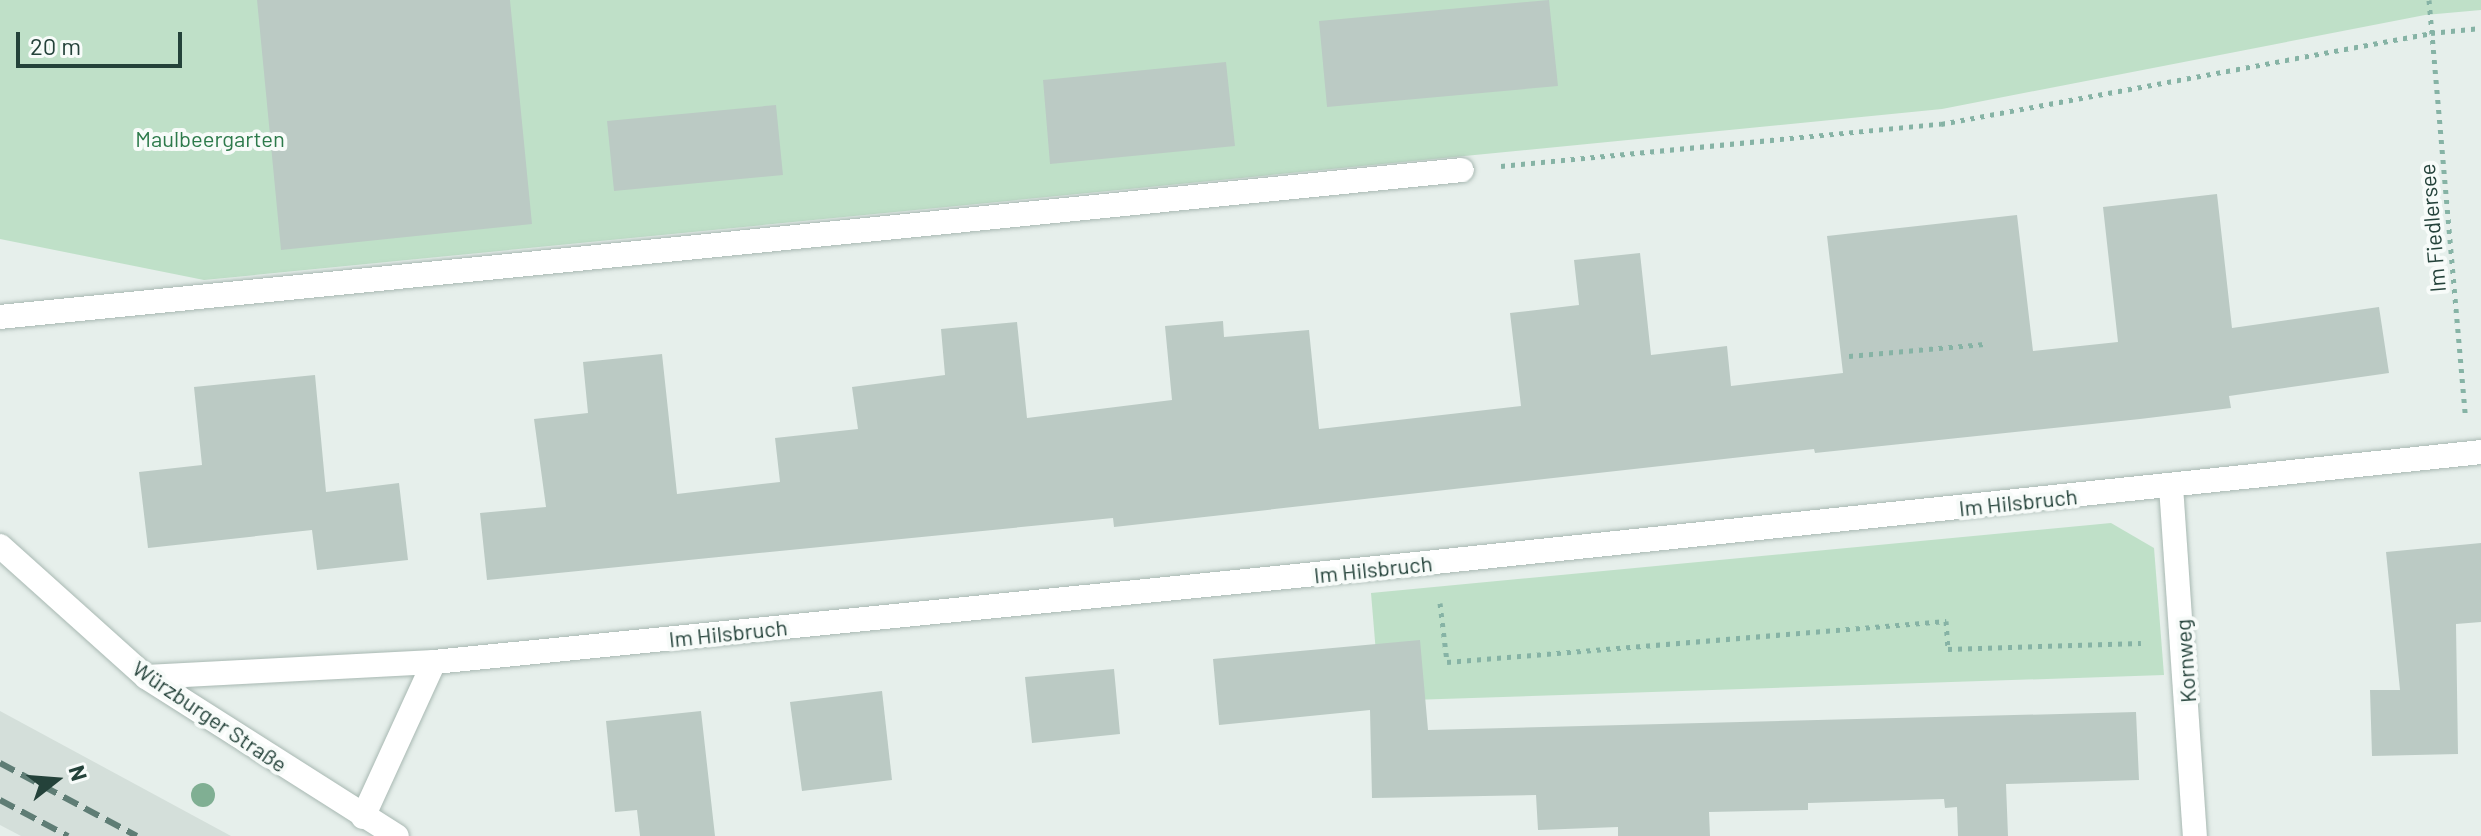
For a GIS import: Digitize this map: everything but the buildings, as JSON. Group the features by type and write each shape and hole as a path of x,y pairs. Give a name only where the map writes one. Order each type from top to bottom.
{"street":[{"path":"0,317 1462,170"},
{"name":"Im Hilsbruch","path":"146,677 434,662 1435,562 2475,453"},
{"name":"Kornweg","path":"2171,486 2195,836"},
{"name":"Würzburger Straße","path":"0,546 146,677 397,836"},
{"path":"363,817 434,662"}],"path":[{"name":"Im Fiedlersee","path":"2429,0 2475,453"},
{"path":"1462,170 1941,124 2431,33 2481,28"},
{"path":"1849,356 1984,344"},
{"path":"1435,562 1447,662 1946,621 1948,649 2183,641"}],"shaded area":[{"path":"0,711 231,836 21,836 0,825"}],"green space":[{"name":"Maulbeergarten","path":"0,0 2481,0 2481,10 2425,15 1942,109 204,280 0,239"},
{"path":"2111,523 2154,548 2164,675 1380,701 1371,593"}],"railway":[{"path":"0,763 137,836"},
{"path":"0,800 68,836"}]}
